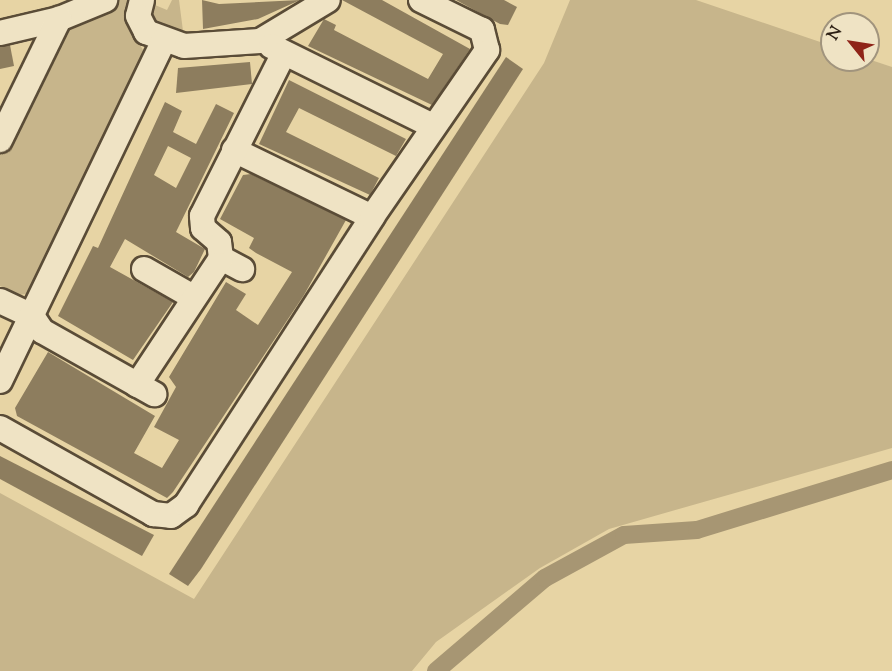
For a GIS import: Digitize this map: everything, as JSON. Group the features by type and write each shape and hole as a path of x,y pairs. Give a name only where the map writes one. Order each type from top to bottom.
{"street":[{"path":"0,33 59,19 105,0"},
{"path":"142,0 138,20 164,40 184,46 260,41 328,0"},
{"path":"0,428 153,514 171,516 186,505 372,217 489,43 482,30 421,0"},
{"path":"0,140 59,19"},
{"path":"0,381 164,40"},
{"path":"260,41 433,126"},
{"path":"0,301 32,316 35,327 145,389 193,297 221,258 219,242 203,228 202,216 284,53"},
{"path":"234,150 372,217"},
{"path":"221,258 242,269"},
{"path":"144,269 193,297"}],"shaded area":[{"path":"116,0 129,0 127,23 146,55 32,293 19,295 0,286 0,152 63,23"},
{"path":"172,0 179,0 183,31 161,28 151,18 155,5 167,10"},
{"path":"570,0 696,0 820,42 820,72 880,72 880,63 892,67 892,448 609,529 540,568 436,642 412,671 0,671 0,493 194,599 544,63"}],"building":[{"path":"202,0 219,4 300,0 258,19 203,29"},
{"path":"342,0 382,0 470,49 432,105 308,46 324,19 336,25 334,30 428,79 443,54"},
{"path":"456,0 504,0 517,7 508,25 500,24"},
{"path":"10,45 14,66 0,69 0,47"},
{"path":"506,57 523,69 188,586 169,574"},
{"path":"250,62 252,84 176,93 178,68"},
{"path":"289,80 406,139 396,156 299,108 286,132 379,178 370,195 259,144"},
{"path":"165,102 182,111 173,132 196,144 216,104 234,113 176,232 205,249 194,272 188,277 125,239 110,267 173,302 133,360 58,316 93,246 98,248","holes":["168,146 191,158 176,188 154,175"]},
{"path":"251,174 346,220 304,295 173,492 167,498 17,416 15,408 48,352 155,416 134,453 162,468 179,440 154,427 176,387 169,377 226,282 246,294 236,310 258,325 292,272 249,248 254,238 220,219 243,175"},
{"path":"0,456 154,535 142,556 0,479"}],"waterway":[{"path":"436,671 545,578 624,535 697,530 892,470"}]}
